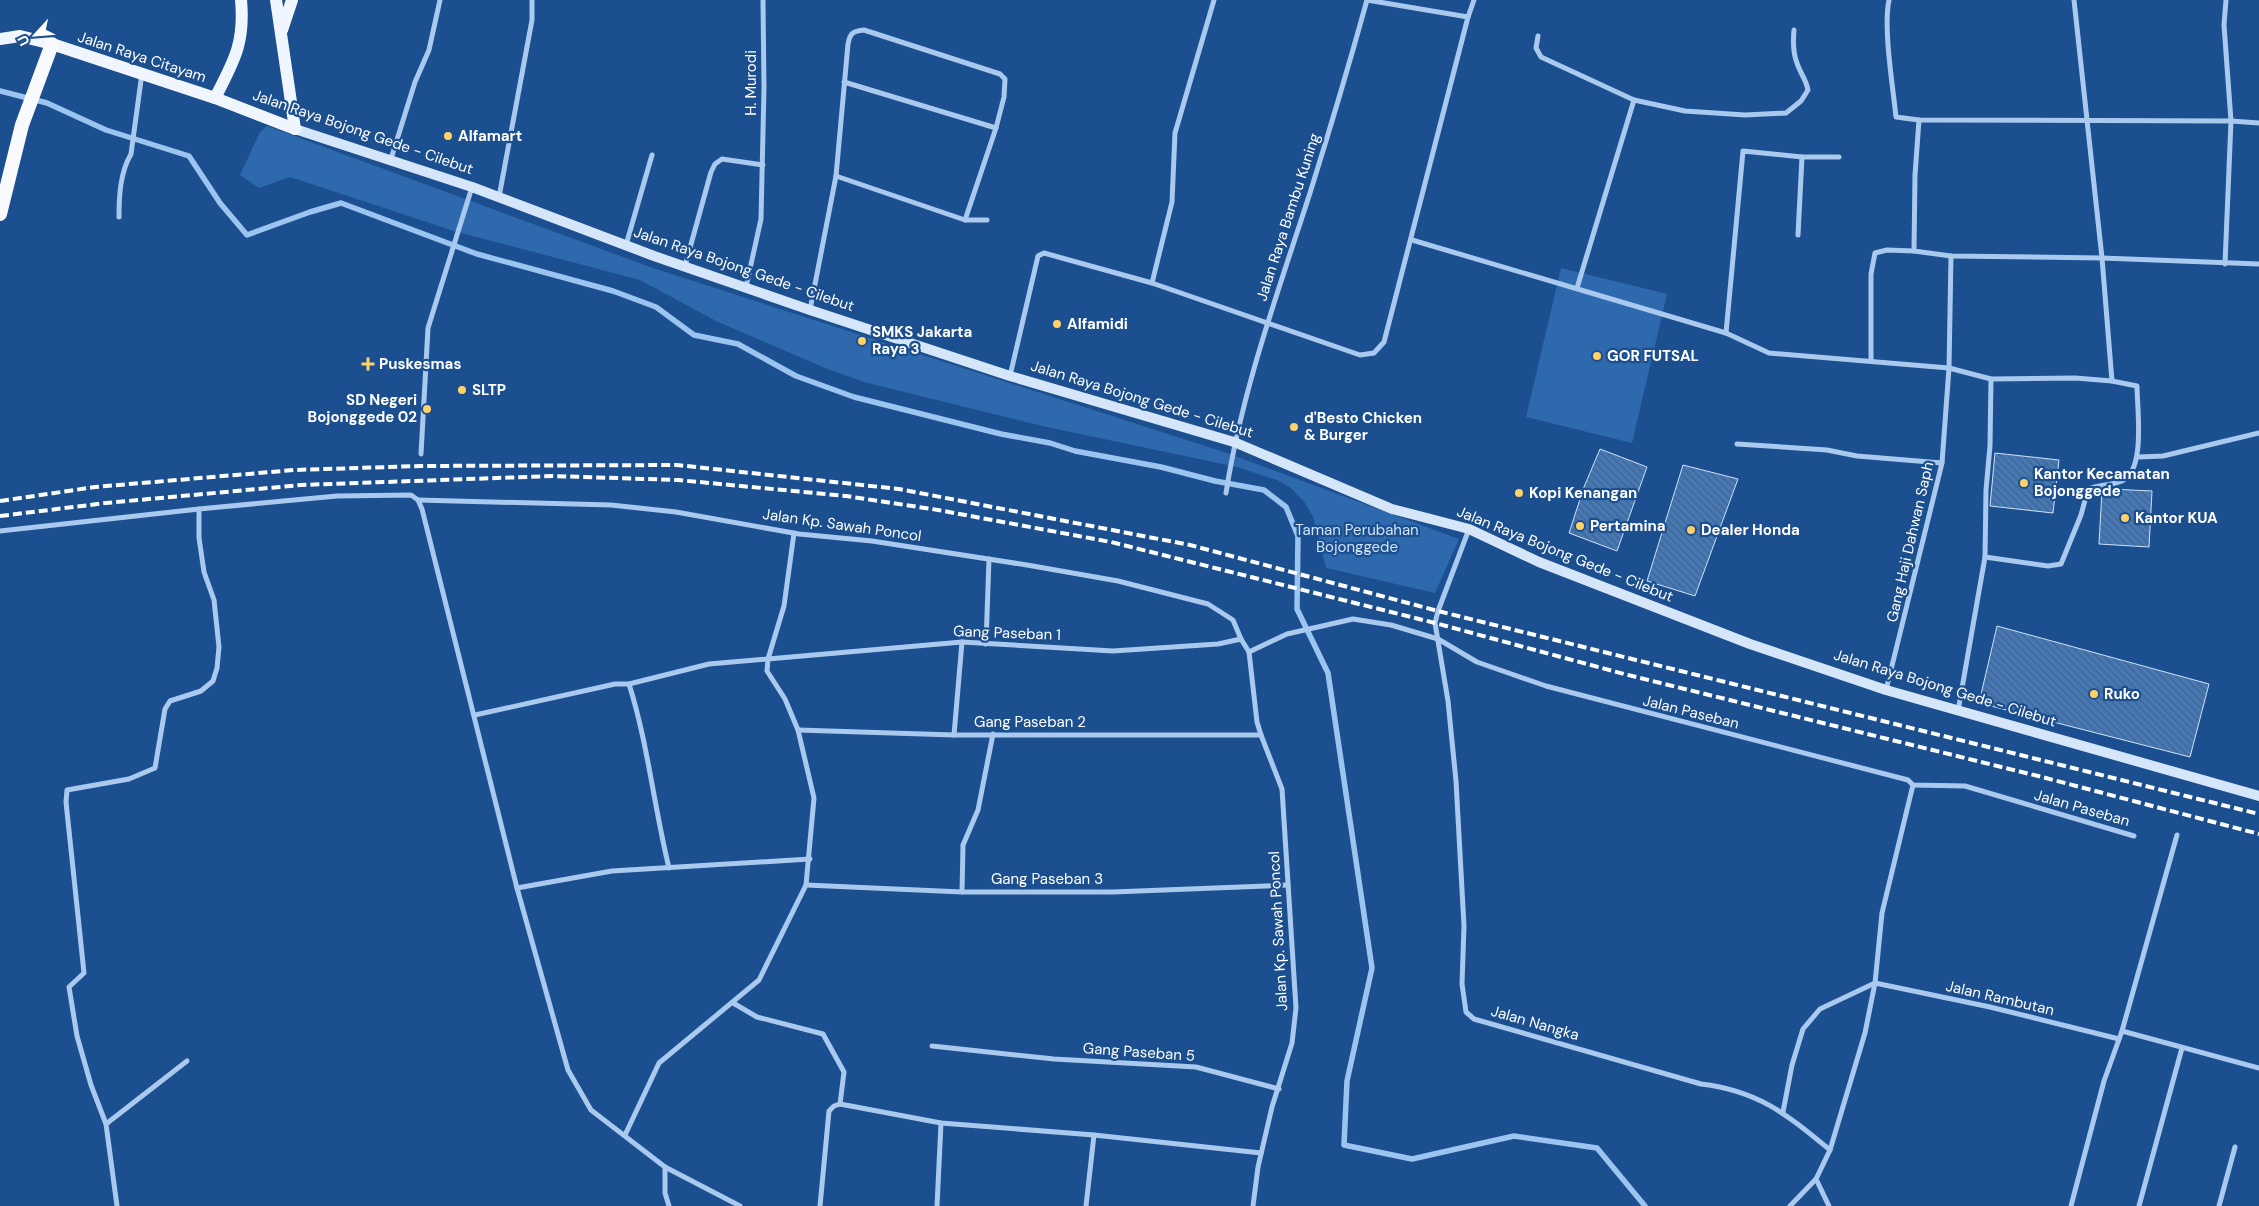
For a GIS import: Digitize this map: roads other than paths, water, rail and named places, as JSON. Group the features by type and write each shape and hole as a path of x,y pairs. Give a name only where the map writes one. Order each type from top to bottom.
{"highway":[{"path":"0,214 22,125 52,44"}],"main road":[{"path":"276,0 295,129"},
{"path":"280,34 292,0"},
{"path":"214,98 240,47 239,3"},
{"name":"Jalan Raya Citayam","path":"0,40 20,36 52,44 214,98"},
{"name":"Jalan Raya Bojong Gede - Cilebut","path":"214,98 295,129 472,186 626,245 810,310 1010,376 1234,442 1392,509 1469,529 1539,562 1750,644 1886,690 2259,796"}],"street":[{"path":"391,160 415,82 429,50 440,0"},
{"path":"499,197 532,20 532,0"},
{"name":"H. Murodi","path":"746,288 761,219 763,165 763,0"},
{"path":"1152,283 1172,202 1175,133 1214,0"},
{"path":"1367,0 1468,17"},
{"name":"Jalan Raya Bambu Kuning","path":"1226,493 1234,442 1266,322 1310,192 1367,0"},
{"path":"1010,376 1038,256 1044,253 1152,283 1360,355 1374,353 1384,342 1474,0"},
{"path":"1890,0 1888,9 1889,43 1896,118 1919,120 2231,120 2259,123"},
{"path":"2074,0 2102,258 2112,381"},
{"path":"2225,264 2231,120 2224,25 2226,0"},
{"path":"810,310 836,176 844,82 850,35 854,31 864,30 1000,74 1005,80 1006,84 996,128 965,220"},
{"path":"1538,36 1536,48 1542,57 1634,100 1685,111 1745,115 1786,113 1801,101 1808,90 1806,79 1797,63 1794,48 1794,30"},
{"path":"119,218 119,196 124,165 131,154 136,130 142,73"},
{"path":"844,82 996,128"},
{"path":"1577,288 1634,100"},
{"path":"1914,252 1915,175 1919,120"},
{"path":"1726,333 1744,152 1802,157 1839,157"},
{"path":"626,245 652,154"},
{"path":"1798,235 1802,157"},
{"path":"685,266 711,172 715,164 722,159 763,165"},
{"path":"836,176 928,205 965,220 987,220"},
{"path":"421,454 428,328 472,186"},
{"path":"1412,240 1726,333 1769,353 1949,368 1991,379 2075,378 2112,381 2137,386 2138,457 2130,476 2123,481 2088,489 2081,515 2061,564 2048,566 1986,558"},
{"path":"1871,360 1871,274 1875,253 1887,250 1952,256 2102,258 2259,264"},
{"name":"Gang Haji Dahwan Saph","path":"1886,690 1942,463 1949,368 1952,256"},
{"path":"1958,710 1986,558 1986,490 1990,446 1991,379"},
{"path":"2138,457 2164,456 2259,433"},
{"path":"1737,444 1827,450 1857,456 1942,463"},
{"name":"Jalan Kp. Sawah Poncol","path":"0,531 337,496 411,495 418,500 611,506 676,512 794,533 872,541 1118,581 1208,604 1233,620 1241,639"},
{"path":"418,500 475,715 517,888 568,1070 591,1110 665,1167 740,1206"},
{"path":"117,1206 106,1124 76,1036 69,987 84,973 66,802 67,790 129,779 154,768 165,709 170,701 201,691 213,681 219,647 214,600 204,572 199,538 199,509"},
{"name":"Jalan Nangka","path":"1469,529 1435,623 1448,701 1456,781 1464,926 1462,984 1466,1012 1474,1019 1701,1084 1722,1086 1742,1092 1783,1112 1830,1150"},
{"path":"625,1135 659,1063 759,980 806,885 810,860 814,798 798,730 785,699 767,671 768,659 784,606 794,533"},
{"path":"986,644 989,559"},
{"name":"Jalan Paseban","path":"1249,652 1287,634 1353,619 1391,625 1438,639 1478,662 1546,686 1908,780 1913,785 1965,786 2134,836"},
{"path":"1241,639 1249,652"},
{"name":"Gang Paseban 1","path":"475,715 615,684 629,684 709,664 962,642 1113,651 1218,644 1241,639"},
{"path":"954,735 962,642"},
{"name":"Jalan Kp. Sawah Poncol","path":"1249,652 1252,685 1261,735 1282,789 1296,1008 1292,1043 1272,1107 1253,1206"},
{"path":"629,684 644,742 656,814 669,868"},
{"name":"Gang Paseban 2","path":"798,730 954,735 1261,735"},
{"path":"962,892 963,845 978,810 993,734"},
{"path":"1790,1206 1816,1179 1830,1150 1865,1034 1874,983 1882,913 1913,785"},
{"path":"2070,1206 2104,1081 2122,1031 2177,835"},
{"path":"517,888 612,871 810,860"},
{"name":"Gang Paseban 3","path":"806,885 962,892 1113,892 1288,885"},
{"path":"1783,1112 1792,1065 1803,1029 1820,1008 1874,983"},
{"name":"Jalan Rambutan","path":"1874,983 2119,1039"},
{"path":"733,1003 757,1017 823,1034 844,1072 840,1104"},
{"path":"2122,1031 2259,1068"},
{"name":"Gang Paseban 5","path":"932,1046 1054,1059 1196,1067 1279,1089"},
{"path":"2139,1206 2182,1048"},
{"path":"106,1124 187,1061"},
{"path":"820,1206 829,1111 834,1106 840,1104 941,1123 1094,1135 1262,1153"},
{"path":"937,1206 941,1123"},
{"path":"1086,1206 1094,1135"},
{"path":"2219,1206 2235,1148"},
{"path":"665,1167 665,1193 669,1206"},
{"path":"1816,1179 1829,1206"}],"waterway":[{"path":"0,91 47,103 106,130 189,156 220,203 247,235 341,203 477,254 613,291 656,307 694,335 738,344 796,376 854,397 1001,434 1050,443 1075,451 1161,467 1215,481 1264,490 1286,507 1298,536 1297,609 1328,673 1372,968 1347,1081 1344,1145 1412,1159 1514,1136 1597,1148 1645,1206"}],"railway":[{"path":"0,501 95,487 294,470 421,466 677,465 899,489 1190,545 1438,611 2259,814"},
{"path":"0,516 106,503 301,485 553,476 678,480 846,496 938,510 1111,542 1435,623 1624,674 2042,777 2259,834"}],"place":[{"name":"Alfamart","path":"448,136"},
{"name":"Alfamidi","path":"1057,324"},
{"name":"SMKS Jakarta Raya 3","path":"862,341"},
{"name":"GOR FUTSAL","path":"1597,356"},
{"name":"Puskesmas","path":"368,364"},
{"name":"SLTP","path":"462,390"},
{"name":"SD Negeri Bojonggede 02","path":"427,409"},
{"name":"d'Besto Chicken & Burger","path":"1294,427"},
{"name":"Kantor Kecamatan Bojonggede","path":"2024,483"},
{"name":"Kopi Kenangan","path":"1519,493"},
{"name":"Kantor KUA","path":"2125,518"},
{"name":"Pertamina","path":"1580,526"},
{"name":"Dealer Honda","path":"1691,530"},
{"name":"Ruko","path":"2094,694"}],"park label":[{"name":"Taman Perubahan Bojonggede","path":"1357,538"}]}
